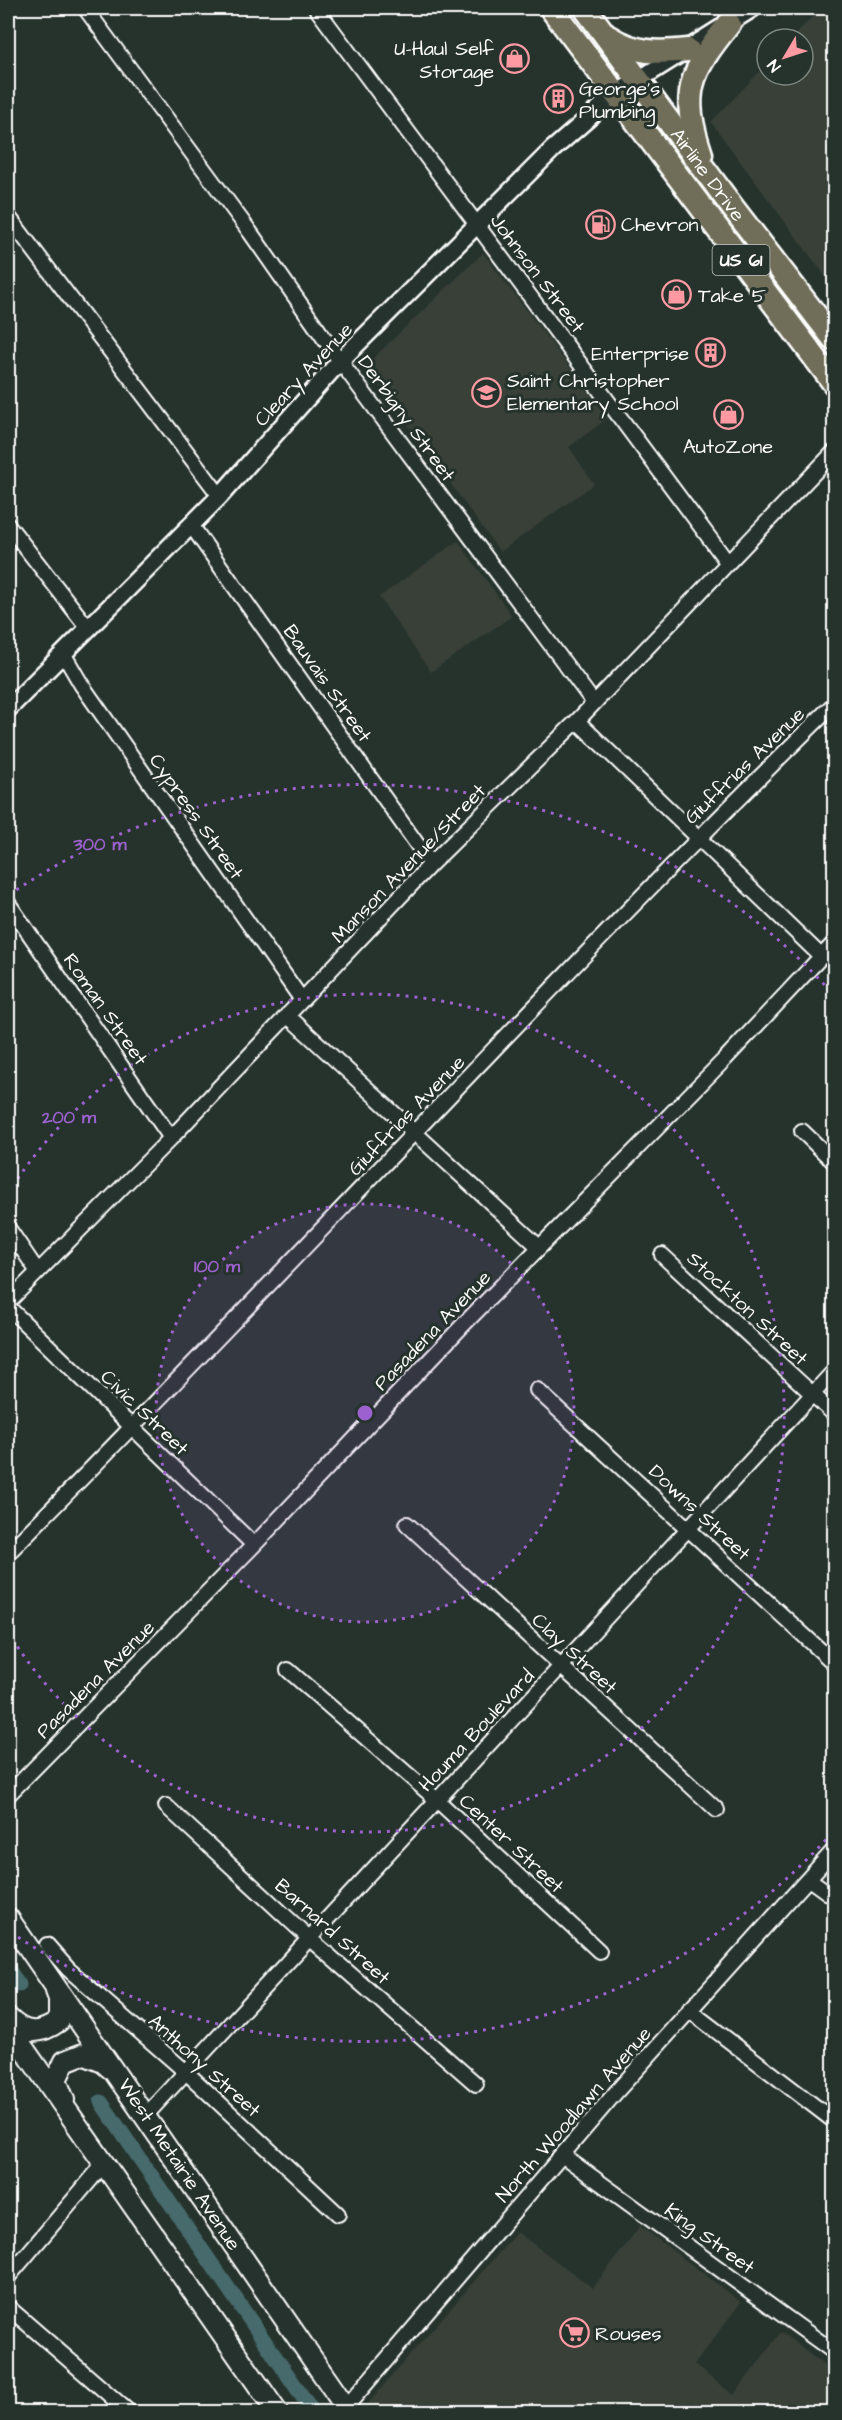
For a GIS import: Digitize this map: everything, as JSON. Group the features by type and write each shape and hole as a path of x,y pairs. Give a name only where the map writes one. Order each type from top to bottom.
{"highway":[{"name":"Airline Drive","path":"551,8 834,384"},
{"name":"Airline Drive","path":"585,8 834,339"},
{"path":"708,172 689,109 691,91 704,55 729,24"},
{"path":"605,34 629,48 644,52 688,50"}],"main road":[{"name":"West Metairie Avenue","path":"8,1918 348,2410"},
{"path":"8,2018 31,2033 46,2031 59,2021 59,1999 49,1977"},
{"path":"8,2026 277,2412"},
{"path":"73,2121 56,2079 65,2061 83,2054 103,2062 121,2080"}],"street":[{"name":"Derbigny Street","path":"85,8 250,232 340,361 594,704"},
{"name":"Johnson Street","path":"315,8 478,224 728,563"},
{"name":"Cleary Avenue","path":"8,709 220,496 340,361 553,149 616,94 753,8"},
{"path":"8,216 220,496"},
{"name":"Manson Avenue/Street","path":"8,1302 171,1138 431,864 594,704 834,452"},
{"path":"8,525 88,628"},
{"name":"Bauvais Street","path":"191,525 431,864"},
{"name":"Cypress Street","path":"63,653 81,684 302,1000"},
{"name":"Giuffrias Avenue","path":"8,1553 134,1427 698,837 834,704"},
{"path":"577,721 822,957"},
{"name":"Roman Street","path":"8,903 171,1138"},
{"name":"Pasadena Avenue","path":"8,1795 255,1545 539,1247 834,943"},
{"path":"287,1015 539,1247"},
{"path":"802,1131 834,1162"},
{"path":"8,1228 38,1272"},
{"name":"Stockton Street","path":"662,1255 834,1414"},
{"name":"Civic Street","path":"8,1307 255,1545"},
{"name":"Houma Boulevard","path":"146,2115 834,1371"},
{"name":"Downs Street","path":"537,1390 834,1663"},
{"name":"Clay Street","path":"407,1524 717,1810"},
{"name":"Center Street","path":"288,1670 437,1800 599,1951"},
{"name":"Barnard Street","path":"166,1806 310,1939 476,2084"},
{"name":"North Woodlawn Avenue","path":"348,2410 562,2155 834,1850"},
{"path":"809,1879 834,1897"},
{"name":"Anthony Street","path":"47,1945 68,1970 186,2072 338,2214"},
{"path":"689,2010 834,2121"},
{"name":"King Street","path":"562,2155 834,2352"},
{"path":"8,2277 103,2165"},
{"path":"8,2307 129,2412"}],"shaded area":[{"path":"821,8 834,8 834,288 711,122 755,76 755,87 815,87 815,27 803,27"},
{"name":"Saint Christopher Elementary School","path":"483,253 608,418 569,447 594,484 500,552 365,366"},
{"path":"458,541 512,616 431,672 379,597"},
{"path":"640,2226 741,2302 694,2365 734,2395 781,2332 834,2373 834,2412 367,2412 364,2408 517,2232 593,2288"}],"waterway":[{"path":"8,1969 19,1985"},
{"path":"101,2102 313,2412"}],"place":[{"name":"U-Haul Self Storage","path":"515,59"},
{"name":"George's Plumbing","path":"558,99"},
{"name":"Chevron","path":"600,224"},
{"name":"Take 5","path":"677,295"},
{"name":"Enterprise","path":"710,353"},
{"name":"Saint Christopher Elementary School","path":"486,392"},
{"name":"AutoZone","path":"728,415"},
{"name":"Rouses","path":"574,2333"}]}
